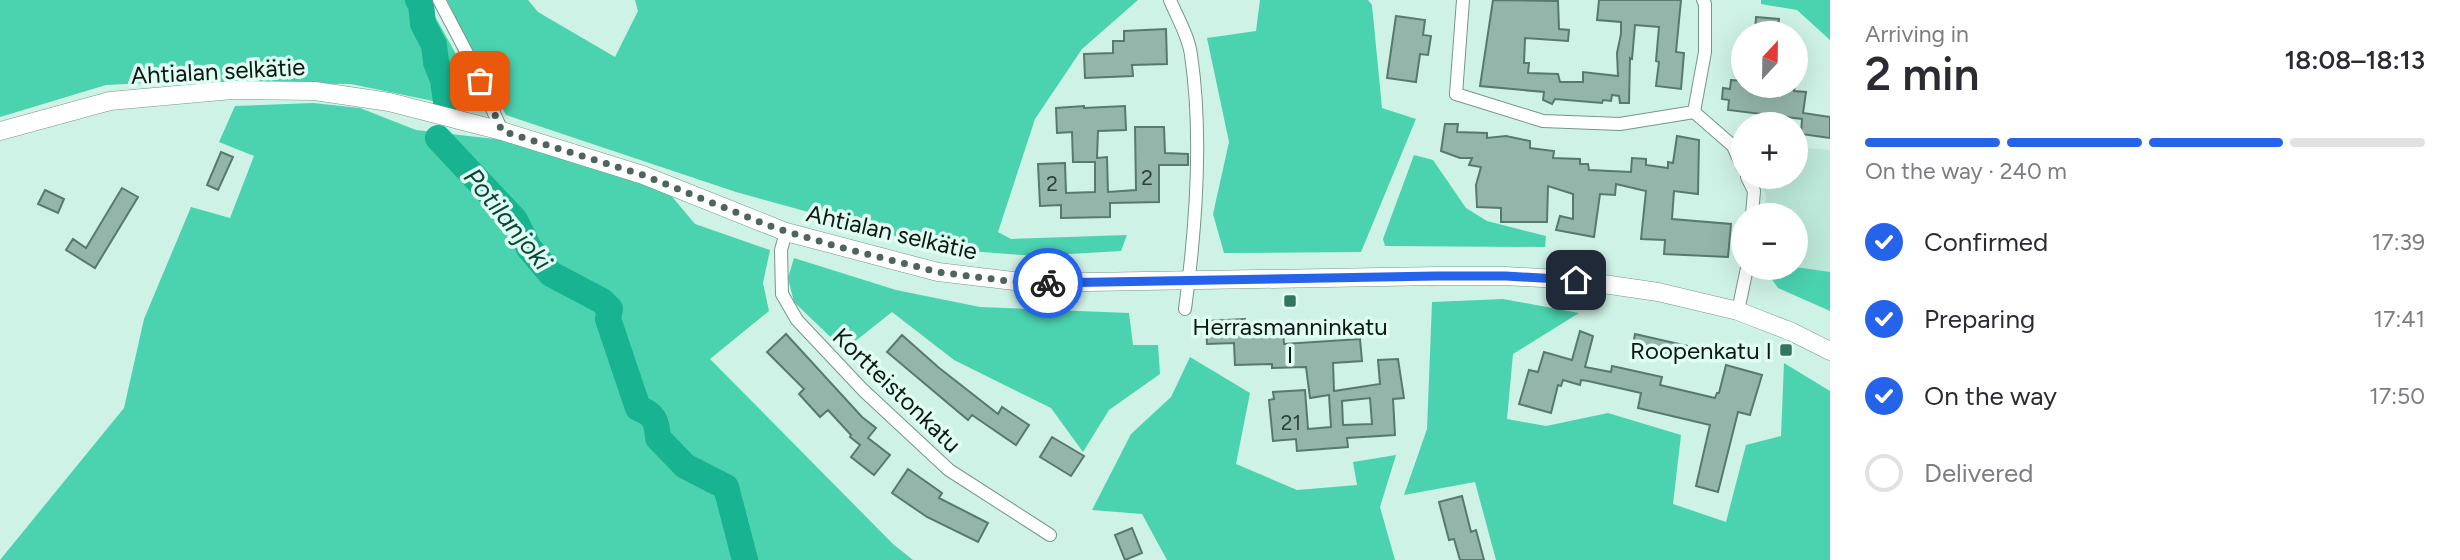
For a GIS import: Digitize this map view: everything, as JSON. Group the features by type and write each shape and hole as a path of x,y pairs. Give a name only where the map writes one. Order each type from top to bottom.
{"street":[{"path":"439,0 469,57 502,131"},
{"path":"1170,0 1191,53 1196,121 1192,251 1185,309"},
{"path":"1464,0 1456,94 1543,121 1620,124 1694,113 1731,144"},
{"path":"1694,113 1705,52 1703,0"},
{"name":"Ahtialan selkätie","path":"0,131 110,101 246,90 315,91 377,100 502,131 643,175 786,232 951,274 1031,284 1506,276 1576,280 1658,292 1738,311 1792,332 1830,351"},
{"name":"Kortteistonkatu","path":"786,232 781,250 782,295 797,320 863,390 949,470 1051,536"},
{"path":"1738,311 1744,280"}],"shaded area":[{"path":"1808,148 1830,150 1830,272 1808,269 1808,203 1765,203 1763,189 1808,189"}],"green space":[{"path":"0,0 426,0 474,87 457,106 351,84 167,82 106,85 0,117"},
{"path":"447,0 528,0 538,12 615,57 638,11 635,0 1138,0 1082,49 1035,119 998,232 1011,239 1127,235 1121,251 1035,256 943,249 736,192 506,115"},
{"path":"1260,0 1368,0 1372,5 1382,108 1416,119 1361,252 1224,253 1213,214 1229,142 1207,38 1256,31"},
{"path":"1761,0 1830,0 1830,40 1797,10 1761,4"},
{"path":"313,103 360,108 416,130 512,141 669,193 695,224 770,250 763,283 769,311 710,359 893,544 913,560 0,560 124,408 144,319 191,207 230,218 254,156 219,142 235,106"},
{"path":"1414,155 1433,160 1466,208 1487,221 1546,236 1545,247 1385,246 1383,239"},
{"path":"794,258 896,290 980,307 1129,313 1133,345 1158,345 1160,374 1109,410 1083,452 1051,408 954,360 892,312 844,350 794,302 788,278"},
{"path":"1808,269 1830,272 1830,311 1778,288 1772,280 1808,280"},
{"path":"1503,299 1579,313 1513,354 1507,419 1546,426 1608,413 1681,435 1673,504 1726,522 1746,445 1781,436 1784,363 1830,391 1830,560 1496,560 1475,482 1404,495 1427,429 1432,302"},
{"path":"1190,357 1250,393 1236,464 1297,490 1357,485 1353,462 1396,455 1380,507 1395,560 1167,560 1142,514 1092,510 1131,434 1171,397"}],"building":[{"path":"1493,0 1558,1 1559,29 1569,30 1568,41 1525,38 1524,63 1529,63 1528,73 1558,74 1560,82 1583,82 1583,72 1618,76 1617,53 1621,22 1597,20 1599,0 1681,0 1676,52 1684,53 1681,89 1656,86 1659,27 1635,25 1632,59 1630,58 1629,103 1620,103 1619,96 1612,95 1611,101 1603,100 1602,103 1555,99 1552,104 1543,100 1544,92 1480,86"},
{"path":"1396,16 1425,20 1423,35 1431,36 1428,55 1420,54 1416,82 1387,78"},
{"path":"1756,17 1779,19 1779,21 1756,21"},
{"path":"1166,29 1167,64 1132,65 1133,76 1085,78 1084,54 1113,53 1113,41 1124,41 1124,31"},
{"path":"1731,80 1731,98 1805,98 1803,112 1728,110 1729,100 1722,99 1723,88 1730,89"},
{"path":"1125,106 1126,130 1098,131 1097,158 1107,157 1108,192 1136,190 1135,127 1164,127 1165,153 1188,154 1188,165 1159,165 1159,202 1110,203 1110,217 1061,218 1061,205 1040,206 1038,164 1065,163 1066,193 1095,192 1095,162 1073,162 1072,132 1057,133 1056,108"},
{"path":"1808,114 1830,117 1830,138 1808,135"},
{"path":"1445,124 1458,124 1457,132 1487,133 1487,138 1506,136 1530,141 1530,148 1554,151 1553,158 1580,159 1580,164 1588,164 1589,170 1631,172 1632,158 1646,159 1646,165 1668,168 1668,162 1673,163 1677,136 1699,140 1698,194 1674,191 1672,219 1731,224 1728,257 1664,254 1665,240 1641,239 1646,191 1616,184 1615,195 1600,194 1594,237 1556,230 1560,216 1573,219 1573,194 1548,186 1547,222 1501,222 1501,208 1477,207 1476,185 1481,167 1469,165 1472,158 1460,158 1441,151"},
{"path":"221,152 233,157 218,190 207,185"},
{"path":"122,188 138,197 95,268 66,250 73,239 86,248"},
{"path":"45,190 64,199 58,213 38,204"},
{"path":"1245,319 1246,331 1283,329 1284,344 1360,339 1362,361 1333,363 1334,391 1380,384 1378,360 1398,359 1404,398 1393,399 1395,435 1347,438 1348,447 1297,451 1296,439 1273,441 1269,400 1274,399 1273,392 1305,390 1308,429 1331,427 1329,395 1310,398 1306,367 1235,365 1234,343 1207,344 1206,321","holes":["1370,398 1372,424 1343,425 1342,401"]},
{"path":"1580,331 1593,336 1585,367 1611,372 1612,366 1662,377 1660,385 1715,398 1719,393 1726,365 1762,375 1750,415 1738,412 1718,492 1696,486 1710,425 1638,408 1641,393 1588,381 1581,380 1580,385 1563,380 1561,386 1558,385 1551,413 1519,404 1529,370 1538,372 1544,352 1572,360"},
{"path":"786,334 862,417 876,428 868,438 890,455 874,475 851,457 860,445 828,410 820,417 799,394 804,389 767,352"},
{"path":"1635,334 1692,347 1689,359 1633,345"},
{"path":"902,335 998,414 1002,407 1029,425 1016,445 972,415 968,420 887,352"},
{"path":"1052,437 1084,456 1071,476 1040,457"},
{"path":"908,469 942,493 939,498 988,523 978,542 927,517 892,493"},
{"path":"1462,496 1471,532 1476,530 1484,560 1460,560 1454,539 1449,540 1439,502"},
{"path":"1132,528 1142,553 1125,560 1115,535"}],"waterway":[{"name":"Potilanjoki","path":"418,0 421,4 423,24 434,45 446,102"},
{"name":"Potilanjoki","path":"438,138 515,220 529,248 551,274 602,301 610,309 608,319 638,408 651,416 658,438 685,466 726,487 745,560"}],"way so far":[{"path":"480,81 502,131 643,175 775,228 839,247 938,272 1031,284 1048,283"}],"place":[{"name":"Herrasmanninkatu I","path":"1290,301"},
{"name":"Roopenkatu I","path":"1786,350"}],"route":[{"path":"1048,283 1437,276 1576,280"}]}
